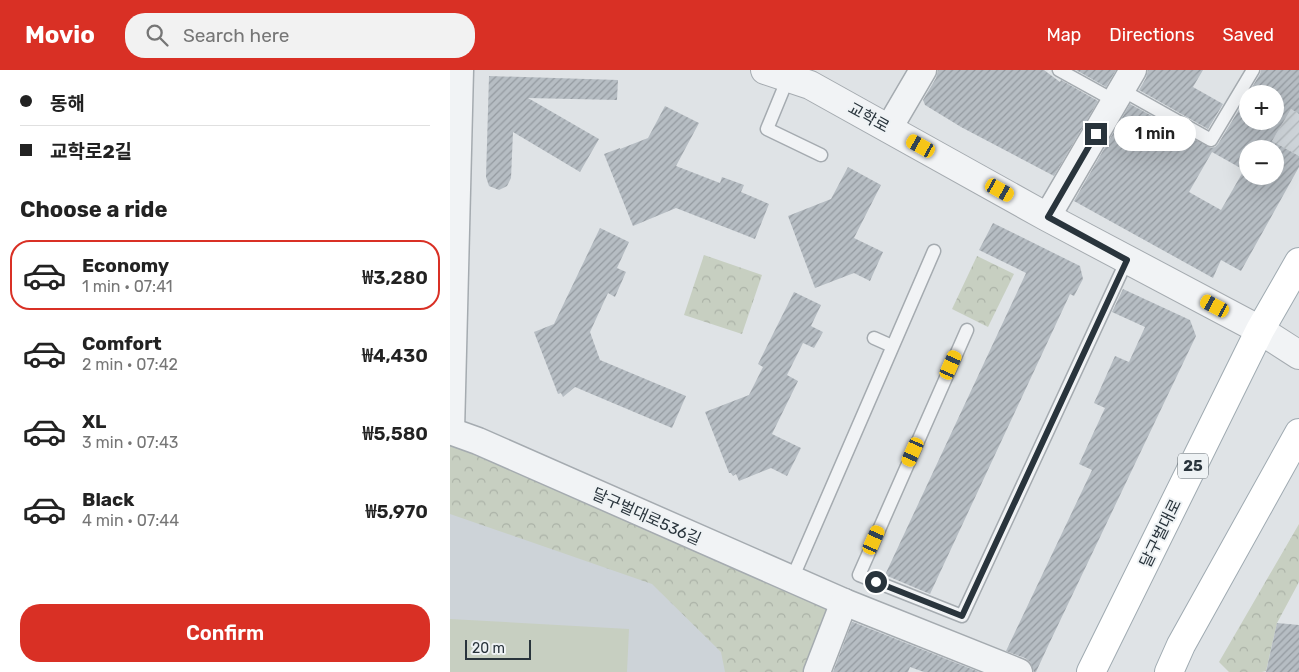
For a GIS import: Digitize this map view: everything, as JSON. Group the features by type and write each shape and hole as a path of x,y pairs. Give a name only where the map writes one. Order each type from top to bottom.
{"main road":[{"name":"달구벌대로","path":"1091,672 1260,330 1299,262"},
{"path":"1169,672 1181,645 1299,433"},
{"path":"1174,672 1181,645"}],"street":[{"path":"451,431 454,145 460,70"},
{"path":"889,128 924,70"},
{"name":"교학로","path":"793,76 1127,260 1260,330 1299,354"},
{"path":"1048,217 1123,87"},
{"name":"달구벌대로536길","path":"451,431 844,602 1020,672"},
{"path":"817,672 844,602"}],"lane":[{"path":"1059,70 1123,87 1211,140 1253,70"},
{"path":"793,76 767,129 820,155"},
{"path":"792,579 934,251"},
{"path":"967,330 859,575 962,616 1127,260"},
{"path":"874,338 892,346"}],"shaded area":[{"path":"1291,109 1299,114 1299,156 1284,148 1284,140 1273,140 1279,130 1284,130 1284,121"},
{"path":"450,446 462,446 810,672 450,672"}],"green space":[{"path":"704,255 762,275 742,334 684,315"},
{"path":"977,256 1014,274 988,327 952,309"},
{"path":"450,446 462,446 825,602 830,622 810,672 725,672 721,652 652,584 450,514"},
{"path":"1299,524 1299,582 1277,623 1266,671 1229,672 1219,662"},
{"path":"450,619 629,629 627,672 450,672"}],"building":[{"path":"938,70 1044,70 1060,82 1061,80 1098,101 1054,176 961,127 925,105 923,100 936,78"},
{"path":"1076,70 1116,70 1106,87"},
{"path":"1148,70 1203,70 1193,87 1223,104 1208,129 1139,90"},
{"path":"1261,70 1299,70 1299,114 1291,109 1284,121 1284,85 1253,85"},
{"path":"489,76 618,80 617,100 528,98 599,139 580,172 513,132 511,178 507,186 499,190 489,186 486,177"},
{"path":"1130,104 1211,148 1218,144 1239,110 1239,130 1279,130 1273,140 1239,140 1239,167 1212,152 1189,192 1221,210 1239,179 1239,185 1284,185 1284,148 1299,156 1299,167 1241,271 1221,260 1213,278 1074,201"},
{"path":"665,106 699,123 676,166 720,183 722,177 744,185 741,192 769,204 755,239 676,208 633,226 604,154 648,138"},
{"path":"848,167 881,185 854,238 883,252 870,281 854,273 815,288 788,216 831,199"},
{"path":"993,223 1080,266 1083,279 1074,296 1070,294 930,594 885,575 1026,273 979,250"},
{"path":"600,228 629,242 617,268 626,272 615,297 608,293 590,332 600,360 686,396 672,428 575,387 563,397 561,393 558,394 534,332 554,324"},
{"path":"1123,289 1190,320 1196,336 1036,672 1034,672 1030,662 1025,658 1006,651 1092,470 1079,464 1105,408 1094,403 1115,356 1129,362 1145,327 1112,312"},
{"path":"794,292 821,305 811,326 823,332 814,348 803,343 787,375 798,381 772,434 801,448 787,476 771,468 739,481 736,474 733,476 729,473 705,412 749,395 763,367 758,364"},
{"path":"852,622 979,672 924,672 910,667 908,672 833,672"},
{"path":"1277,623 1299,625 1299,672 1266,672"}],"route":[{"path":"876,582 962,616 1127,260 1048,217 1096,134"}]}
